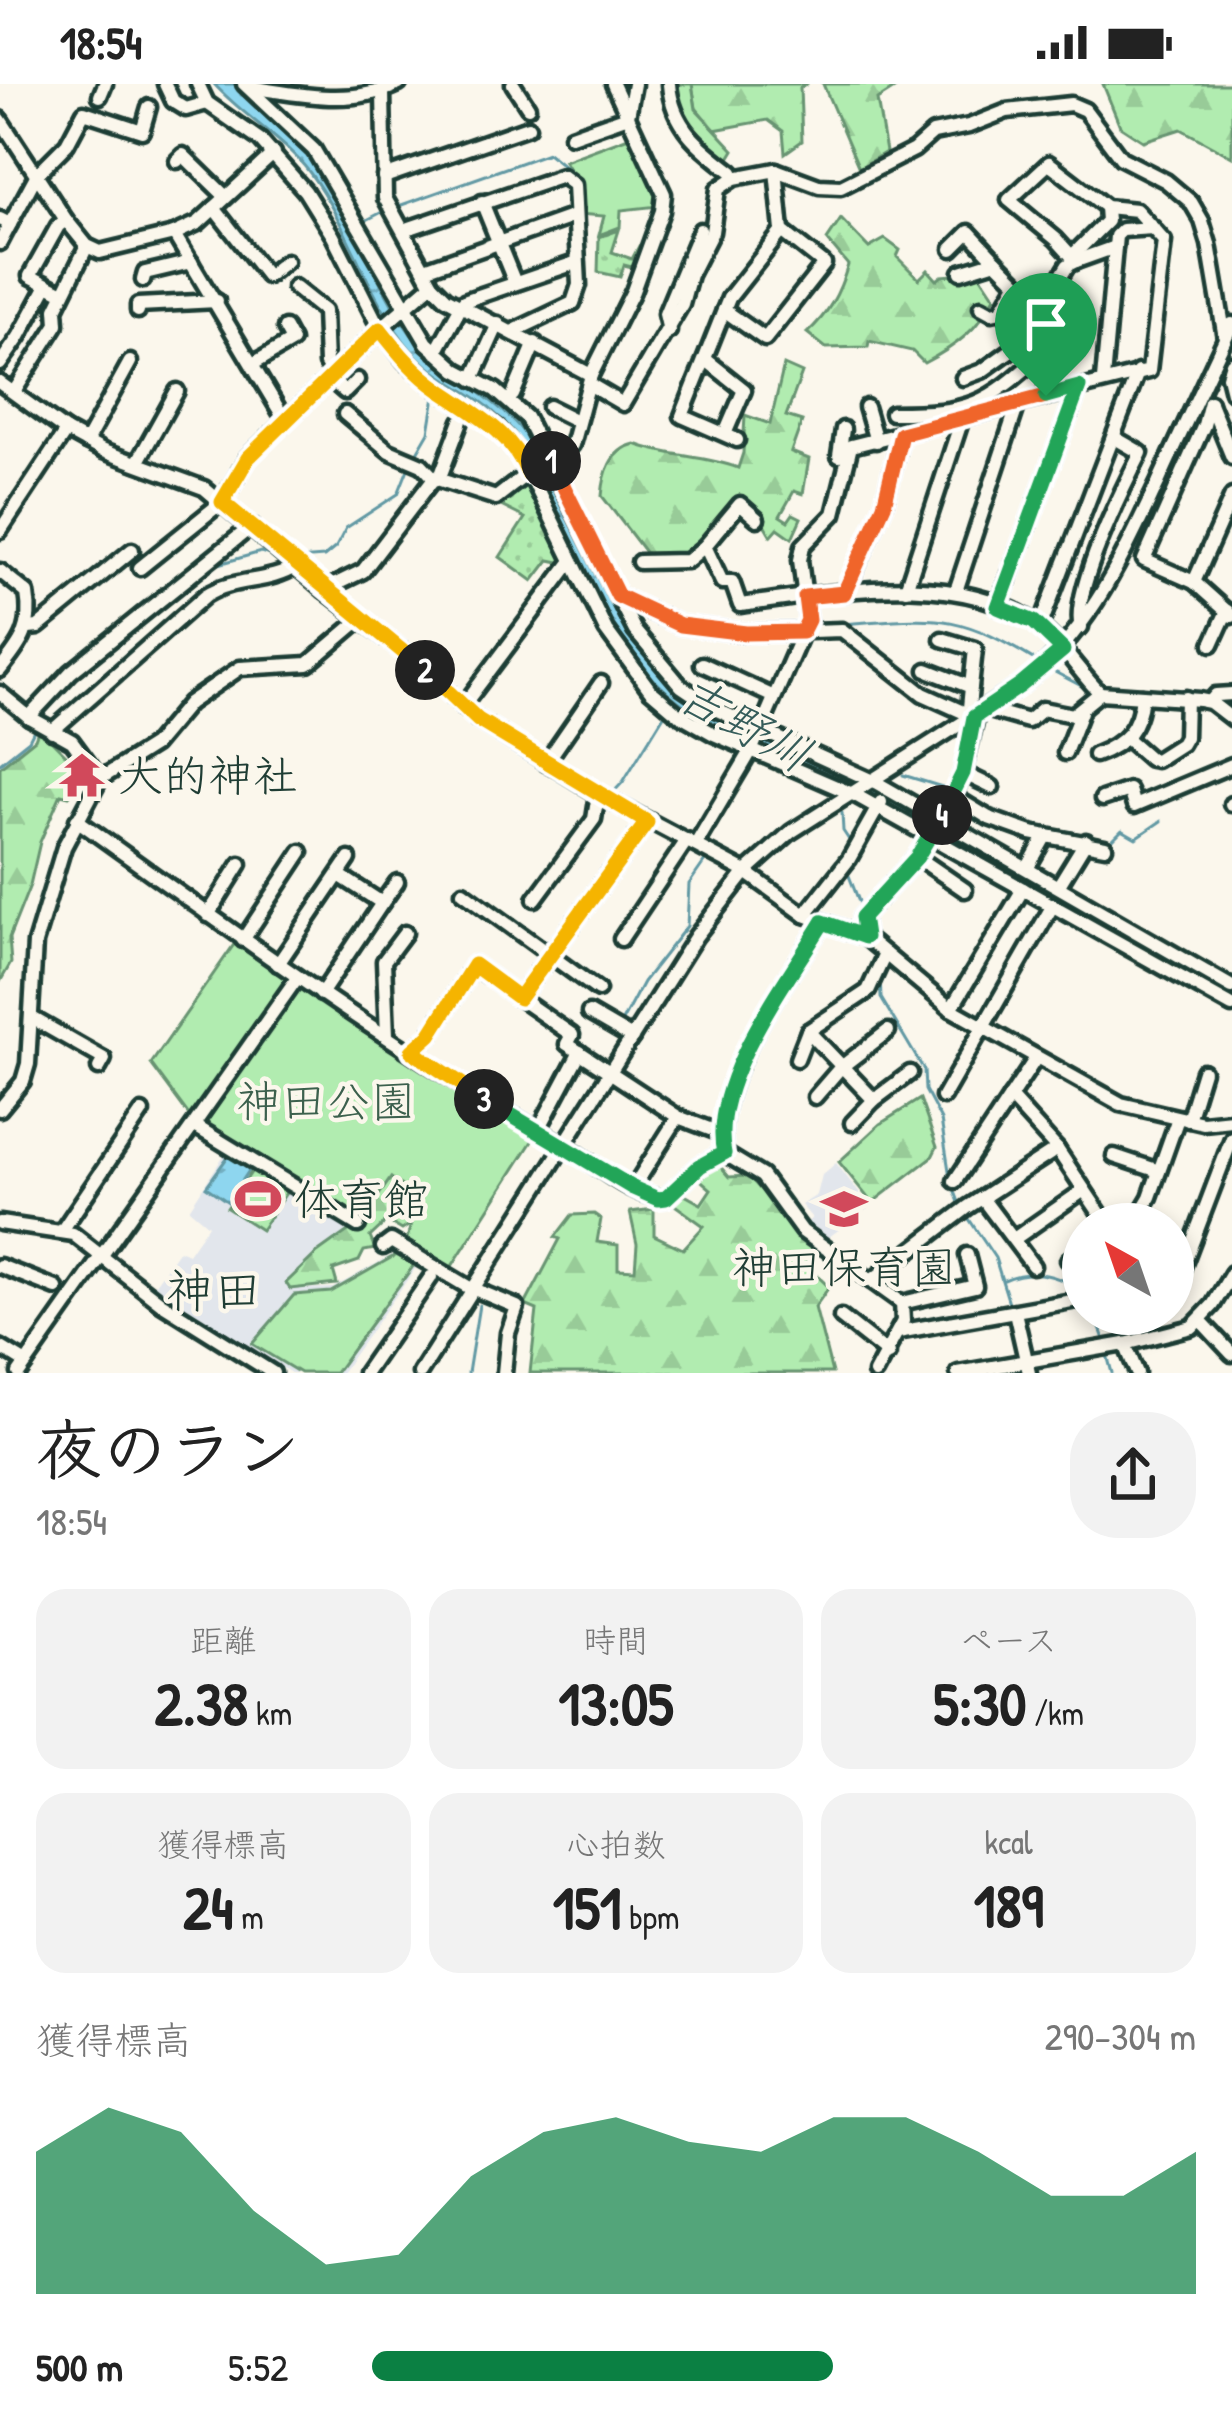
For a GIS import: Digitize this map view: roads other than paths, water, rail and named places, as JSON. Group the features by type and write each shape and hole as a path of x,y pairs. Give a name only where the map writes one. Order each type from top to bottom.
{"street":[{"path":"165,84 173,101 186,109 208,103"},
{"path":"198,84 208,103 274,153 304,190 405,362 496,427 522,458 540,466 643,644 681,686 756,740 862,786 934,828 1028,867 1232,987"},
{"path":"245,85 330,99 382,92 399,84"},
{"path":"513,84 528,107"},
{"path":"345,414 388,451 437,477 496,498 572,445 590,379 633,291 664,194 614,84"},
{"path":"628,116 634,84"},
{"path":"669,84 674,114 684,130 734,178"},
{"path":"245,85 314,150 359,224 401,310 436,352 495,390 526,417 571,562 606,630 650,690 677,713 756,740 862,786 1023,889 1232,1006"},
{"path":"382,92 385,197 432,284 461,306 535,343 622,404 669,331 712,232 718,189 734,178 776,170 819,186 842,187 914,150 933,133 1007,111 1071,104 1085,110 1121,158 1166,181 1191,202 1209,244 1225,339"},
{"path":"0,243 5,221 37,174 67,143 84,112 142,130 149,107"},
{"path":"571,136 628,116"},
{"path":"384,177 528,127"},
{"path":"1,130 87,246 111,252 198,223 274,153"},
{"path":"177,161 183,155 225,196"},
{"path":"829,490 851,446 1149,371 1164,241 1136,210 1106,207 1049,163 1009,200 1075,258"},
{"path":"705,359 744,390 731,437 682,416 729,298 782,232 776,170"},
{"path":"404,230 562,176 574,184 579,285 573,303 514,331"},
{"path":"482,202 515,283"},
{"path":"1046,396 1047,354 1060,278 1107,221 1106,207"},
{"path":"214,208 267,276 286,260"},
{"path":"425,269 574,216"},
{"path":"63,293 29,276 66,220"},
{"path":"1103,380 1116,236 1122,230 1153,228"},
{"path":"669,331 665,314 700,230"},
{"path":"724,310 765,339 824,264 782,232"},
{"path":"952,249 969,232 1017,283 1042,293 1058,293"},
{"path":"174,234 285,420"},
{"path":"14,392 57,324 56,309 87,246"},
{"path":"1075,258 1114,247"},
{"path":"961,272 997,261"},
{"path":"143,280 145,273 191,262"},
{"path":"436,352 464,301 575,263"},
{"path":"981,307 992,313 1001,310 1017,283"},
{"path":"140,568 222,502 248,458 432,284"},
{"path":"0,364 47,285"},
{"path":"293,287 324,311 326,364 331,376 345,392 357,380"},
{"path":"138,311 138,305 217,301"},
{"path":"473,379 498,324"},
{"path":"420,1373 610,1072 622,1033 746,872 791,832 1045,667 1082,627 1123,558 1232,324"},
{"path":"253,364 292,341 285,328"},
{"path":"513,395 535,343"},
{"path":"963,378 1021,343 1047,354"},
{"path":"892,413 948,413 974,404 1047,354"},
{"path":"86,442 130,362"},
{"path":"1232,363 1228,376 1232,392"},
{"path":"1040,628 1138,372"},
{"path":"0,383 86,442 204,488 418,663 478,720 644,826 746,872 805,915 865,937 951,1009 1121,1104 1183,1119 1232,1120"},
{"path":"998,607 1079,387"},
{"path":"1203,388 1232,458"},
{"path":"137,463 177,391"},
{"path":"1210,402 1144,560 1194,582 1230,613 1212,644"},
{"path":"956,591 1018,404"},
{"path":"549,407 577,421"},
{"path":"866,407 876,441"},
{"path":"906,589 962,419"},
{"path":"324,590 363,571 437,477 461,421"},
{"path":"621,939 756,740 804,627 803,545 834,514 844,429"},
{"path":"0,531 66,431"},
{"path":"844,593 884,505 901,434"},
{"path":"1082,627 1077,615 1081,599 1108,523 1141,453 1115,438"},
{"path":"1194,582 1232,496"},
{"path":"639,562 687,560 740,504 757,519"},
{"path":"29,717 70,672 252,526"},
{"path":"705,546 722,582 732,581 740,605 844,593 956,591 1040,628 1096,689 1213,699 1232,694"},
{"path":"29,628 38,627 132,550"},
{"path":"49,729 206,595 221,586 280,575 292,562"},
{"path":"463,706 571,562"},
{"path":"0,571 27,592 29,628 26,639 0,670"},
{"path":"618,596 680,625 746,633 804,627 842,630 923,694 974,717"},
{"path":"0,1109 23,1081 32,1046 35,943 64,848 100,779 154,745 189,703 240,668 308,664 361,619"},
{"path":"865,937 866,911 917,857 963,773 974,717 969,708 975,649 942,639"},
{"path":"702,664 774,697"},
{"path":"927,670 971,687"},
{"path":"546,763 601,683"},
{"path":"1065,753 1096,689"},
{"path":"1095,755 1114,748 1140,721 1142,696"},
{"path":"1126,737 1156,760 1181,744 1186,698"},
{"path":"1213,699 1232,719"},
{"path":"3,702 72,741 100,779"},
{"path":"990,706 1028,721 1042,709 1072,715 1081,712"},
{"path":"1102,799 1129,790 1134,806 1232,765"},
{"path":"963,773 992,787"},
{"path":"954,793 988,818 1045,837 1105,848"},
{"path":"535,899 604,798"},
{"path":"805,915 844,865 883,799"},
{"path":"77,820 321,994 633,1188 666,1198 700,1166 724,1153"},
{"path":"519,998 644,826"},
{"path":"1028,867 1045,837"},
{"path":"1059,886 1086,841"},
{"path":"243,940 301,852"},
{"path":"917,857 965,890"},
{"path":"278,964 349,860"},
{"path":"208,915 240,864"},
{"path":"339,875 382,903"},
{"path":"321,994 397,882"},
{"path":"951,1009 1023,889"},
{"path":"463,892 598,990"},
{"path":"943,1097 1053,905"},
{"path":"823,922 724,1104 720,1133 724,1153 762,1176 802,1231 902,1304"},
{"path":"387,1035 384,961 405,933"},
{"path":"797,1059 808,1031 868,991 885,954"},
{"path":"412,1051 430,1035 474,965 572,1035 567,1044 679,1117 720,1133"},
{"path":"0,1347 22,1368 297,978"},
{"path":"589,1013 622,1033"},
{"path":"32,1018 104,1060"},
{"path":"808,1031 874,1100"},
{"path":"815,1097 840,1068 887,1031"},
{"path":"538,1131 580,1052"},
{"path":"955,1180 1036,1058"},
{"path":"1144,1203 1203,1071"},
{"path":"851,1123 910,1073"},
{"path":"1010,1097 1057,1149 1093,1203"},
{"path":"61,1232 141,1112"},
{"path":"633,1188 679,1117"},
{"path":"196,1126 358,1225"},
{"path":"1194,1224 1232,1138"},
{"path":"871,1281 965,1209 1057,1149"},
{"path":"1114,1156 1159,1171"},
{"path":"1015,1239 1084,1190"},
{"path":"982,1198 1034,1266"},
{"path":"0,1223 73,1234 161,1303 273,1373"},
{"path":"383,1247 392,1241 473,1290 517,1307 508,1334 504,1373"},
{"path":"902,1304 975,1286 968,1255"},
{"path":"0,1286 3,1267 56,1288"},
{"path":"958,1373 1028,1367 1201,1321 1232,1273"},
{"path":"365,1373 431,1277"},
{"path":"898,1332 1062,1303"},
{"path":"875,1373 898,1332 902,1304"},
{"path":"1015,1312 1028,1367"},
{"path":"841,1317 887,1354"},
{"path":"1201,1321 1232,1354"},
{"path":"1114,1345 1137,1373"}],"water":[{"path":"214,84 234,84 303,151 338,197 411,334 439,363 519,426 547,470 619,614 655,666 698,704 794,750 838,780 706,720 667,692 644,668 602,605 514,432 412,351 383,309 310,173"},
{"path":"229,1155 250,1169 228,1202 206,1187"}],"waterway":[{"path":"393,208 548,153 570,171"},
{"path":"361,223 384,211"},
{"path":"415,456 429,432 435,396"},
{"path":"298,559 324,557 336,547 346,528 398,494 410,464"},
{"path":"212,566 261,552 283,560"},
{"path":"841,624 945,621 987,634 1041,664"},
{"path":"1049,669 1089,690"},
{"path":"42,716 66,686"},
{"path":"1217,701 1232,711"},
{"path":"609,797 666,712"},
{"path":"0,763 29,740 37,724"},
{"name":"吉野川","path":"809,763 1082,907"},
{"path":"903,775 952,790"},
{"path":"603,805 636,825"},
{"path":"842,813 849,840 846,853"},
{"path":"998,815 1022,824"},
{"path":"1060,833 1110,842 1122,830 1136,838 1161,821"},
{"path":"645,829 680,845"},
{"path":"621,1023 643,982 687,926 689,884 707,858 688,849"},
{"path":"846,868 862,909"},
{"name":"吉野川","path":"1183,966 1232,995"},
{"path":"880,975 881,998 924,1070 925,1090 941,1120 950,1177"},
{"path":"953,1186 960,1205"},
{"path":"965,1213 995,1258 1010,1306"},
{"path":"1004,1280 1045,1274 1062,1280"},
{"path":"468,1373 479,1305"},
{"path":"1102,1335 1105,1342"},
{"path":"1106,1351 1112,1373"}],"place":[{"name":"大的神社","path":"82,775"},
{"name":"体育館","path":"258,1199"},
{"name":"神田保育園","path":"844,1209"}],"district":[{"name":"神田","path":"214,1290"}],"park label":[{"name":"神田公園","path":"326,1101"}]}
